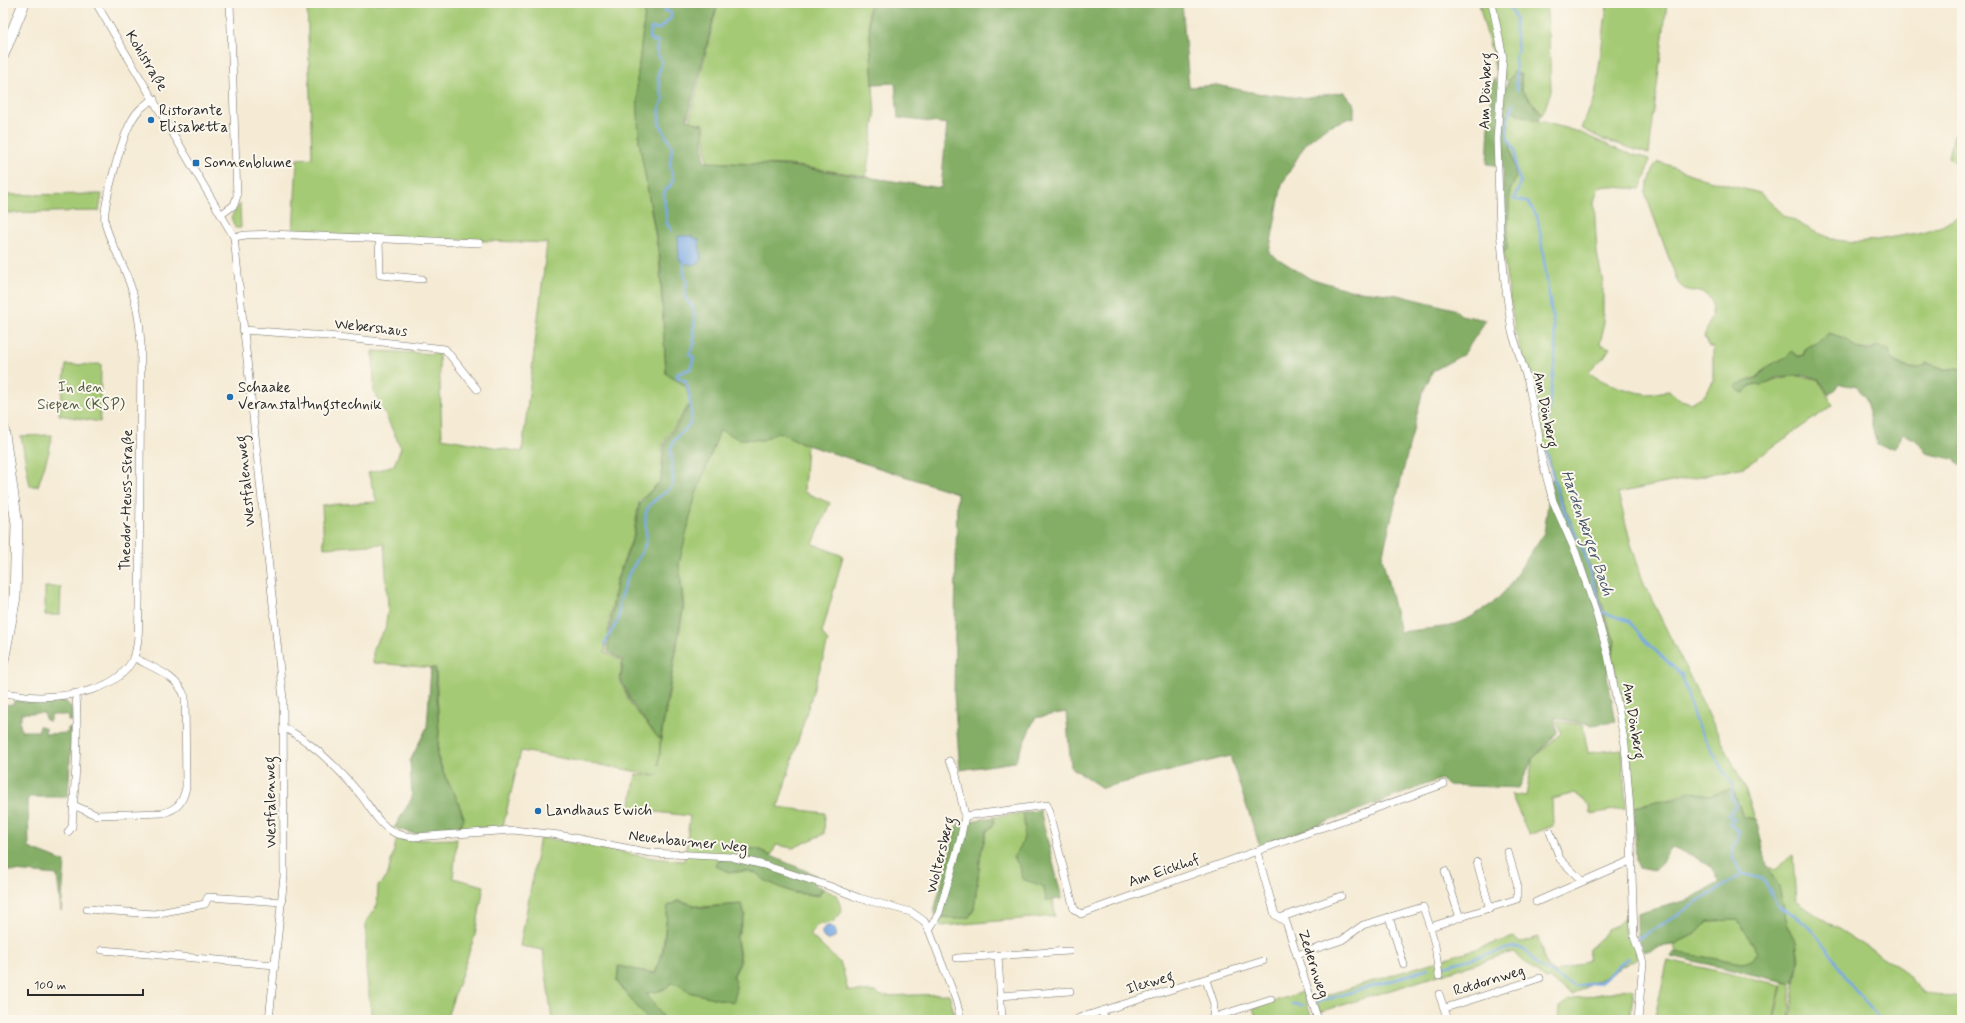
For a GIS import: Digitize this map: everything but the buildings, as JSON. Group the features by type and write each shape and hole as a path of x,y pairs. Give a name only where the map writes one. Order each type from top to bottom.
{"street":[{"path":"3,55 24,3"},
{"name":"Kohlstraße","path":"96,3 222,214"},
{"path":"222,214 234,205 237,196 230,3"},
{"name":"Am Dönberg","path":"1492,3 1502,57 1497,139 1500,179 1500,231 1512,332 1528,382 1538,431 1541,456 1553,501 1585,578 1608,655 1625,745 1630,809 1634,937 1643,962 1638,1020"},
{"name":"Theodor-Heuss-Straße","path":"3,693 39,697 76,693 106,684 121,673 133,658 138,639 142,344 134,293 107,229 105,215 107,199 128,127 138,111 154,99"},
{"name":"Westfalenweg","path":"222,214 234,237 282,679 285,835 284,876 269,1020"},
{"path":"234,237 271,234 379,240 479,243"},
{"path":"379,240 380,275 422,279"},
{"name":"Webershaus","path":"243,330 328,336 445,349 477,389"},
{"path":"3,428 7,475 17,524 15,597 6,628 3,661"},
{"path":"73,805 96,815 163,813 172,811 180,805 184,798 186,787 185,697 176,681 133,658"},
{"path":"68,832 72,827 78,724 76,693"},
{"name":"Neuenbaumer Weg","path":"283,727 301,738 324,757 360,794 382,823 393,832 403,835 414,837 516,830 559,835 651,854 731,857 764,865 859,898 911,912 924,922 929,930 956,1000 961,1020"},
{"name":"Woltersberg","path":"929,930 939,913 960,841 965,816 955,770 949,761"},
{"name":"Am Eickhof","path":"965,816 1047,805 1074,909 1081,914 1444,784"},
{"path":"1550,832 1560,859 1582,881"},
{"name":"Zedernweg","path":"1257,852 1275,916 1286,922 1318,1020"},
{"path":"1430,927 1490,909 1517,899 1517,883 1508,852"},
{"path":"1536,902 1632,860"},
{"path":"1477,862 1490,909"},
{"path":"1445,871 1460,918"},
{"name":"Zedernweg","path":"1280,918 1341,896"},
{"path":"87,909 154,914 205,904 208,897 282,902"},
{"path":"1297,955 1342,940 1363,925 1423,907 1435,945 1438,976"},
{"path":"1389,917 1404,965"},
{"path":"102,950 275,965"},
{"path":"957,958 1069,951"},
{"path":"998,956 1002,1020"},
{"name":"Ilexweg","path":"1079,1018 1206,980 1263,961"},
{"name":"Rotdornweg","path":"1445,1008 1540,978"},
{"path":"1206,980 1214,1004 1213,1019 1271,999"},
{"path":"1000,996 1070,991"},
{"name":"Rotdornweg","path":"1439,994 1448,1020"},
{"path":"1102,1011 1105,1020"}],"green space":[{"path":"307,3 646,3 637,81 639,141 659,257 666,374 686,386 690,403 663,443 661,480 639,502 633,536 616,581 605,652 622,661 620,680 631,705 660,740 659,765 661,740 684,606 679,564 695,497 720,430 740,439 763,440 778,432 807,445 804,492 830,503 813,544 843,556 822,633 828,642 778,807 825,813 824,834 793,848 776,845 771,856 760,849 738,847 736,855 718,859 715,866 731,873 745,871 756,873 766,881 793,893 819,896 823,889 837,895 842,912 833,922 817,925 810,935 840,963 848,991 876,992 881,996 949,994 956,1020 788,1020 775,1017 775,1020 764,1020 763,1017 763,1020 665,1020 646,993 663,990 671,983 680,985 688,992 734,1003 736,986 734,976 741,961 737,938 745,915 741,904 702,907 679,900 668,906 662,953 655,973 618,966 617,982 648,1020 552,1020 543,950 520,946 540,837 653,858 684,861 690,816 630,809 636,774 656,776 659,773 656,775 521,751 503,826 460,830 464,817 438,757 439,732 436,668 373,663 373,648 385,629 388,608 384,544 324,548 322,505 377,502 368,473 394,465 401,448 374,391 373,351 439,354 442,438 522,452 547,243 293,234 297,159 312,158"},
{"path":"646,3 720,3 715,12 687,120 703,125 704,162 790,166 941,188 947,124 898,118 895,83 873,84 869,13 871,3 1182,3 1189,87 1217,85 1256,93 1302,98 1344,92 1354,104 1354,117 1328,126 1306,143 1282,184 1269,253 1309,278 1350,290 1398,295 1454,309 1461,315 1486,320 1464,354 1433,371 1422,394 1382,557 1400,632 1451,626 1471,617 1492,604 1506,590 1544,533 1548,504 1545,484 1554,478 1561,499 1595,580 1606,622 1615,641 1607,675 1616,722 1592,725 1555,718 1557,733 1533,758 1519,788 1448,785 1441,779 1260,847 1230,756 1102,788 1071,767 1066,712 1035,718 1015,762 960,770 954,696 957,493 807,445 778,432 763,440 739,439 720,430 695,497 679,564 683,606 660,740 632,704 621,679 623,660 607,651 617,581 634,536 640,503 661,480 665,443 691,403 686,386 666,374 660,258 639,141 637,81"},
{"path":"718,3 869,3 868,12 875,116 866,176 790,165 707,162 704,124 689,121"},
{"path":"1489,3 1546,3 1551,91 1543,114 1521,89 1522,75 1514,72 1510,81 1504,79 1504,71 1495,70 1479,5 1484,7"},
{"path":"1603,3 1667,3 1649,154 1604,140 1581,128 1595,97 1607,6"},
{"path":"1514,72 1521,76 1521,90 1542,114 1538,121 1519,114 1509,108 1508,133 1516,178 1510,191 1507,250 1503,254 1503,166 1487,164 1491,89 1494,78 1503,90"},
{"path":"1509,108 1519,115 1579,132 1621,151 1649,159 1646,176 1640,189 1599,186 1594,202 1597,253 1603,283 1603,331 1600,344 1610,348 1604,357 1589,372 1608,383 1634,391 1648,394 1670,391 1678,399 1691,403 1705,395 1713,381 1713,347 1709,347 1704,337 1711,315 1712,302 1709,297 1685,289 1678,283 1645,193 1655,165 1658,162 1701,178 1760,193 1784,215 1813,231 1836,240 1855,242 1918,233 1942,226 1962,214 1962,370 1958,368 1946,369 1927,363 1918,368 1909,368 1891,358 1890,351 1879,345 1868,350 1855,348 1847,339 1829,333 1816,344 1805,348 1803,355 1798,356 1792,351 1786,357 1769,365 1757,377 1735,386 1737,390 1744,393 1754,385 1762,385 1783,377 1797,376 1811,378 1819,380 1833,405 1744,467 1618,493 1631,544 1644,584 1745,788 1755,819 1743,817 1733,789 1711,795 1688,791 1672,799 1656,801 1633,807 1627,745 1613,656 1615,641 1607,621 1596,580 1561,498 1542,440 1540,422 1515,330 1503,254 1507,250 1510,191 1516,178 1508,133"},
{"path":"1954,135 1962,137 1962,170 1949,157"},
{"path":"102,194 99,211 3,213 3,195"},
{"path":"240,204 241,228 235,228 231,217"},
{"path":"1829,333 1847,339 1855,348 1869,351 1878,346 1890,351 1891,359 1904,367 1913,369 1927,363 1946,370 1958,368 1962,370 1962,466 1952,459 1926,453 1916,440 1903,434 1894,448 1877,445 1865,397 1857,387 1840,384 1829,395 1819,379 1805,375 1778,377 1762,385 1752,385 1744,393 1737,390 1736,386 1738,384 1757,378 1770,365 1786,357 1792,351 1798,357 1804,355 1805,348 1817,343"},
{"name":"In den Siepen (KSP)","path":"101,364 100,422 59,415 66,365"},
{"path":"52,435 49,452 38,486 30,486 21,436"},
{"path":"45,587 61,587 60,615 45,615"},
{"path":"431,668 435,668 439,732 437,757 446,779 454,792 464,818 459,830 415,834 394,828 412,798 410,761 427,727"},
{"path":"14,700 28,702 63,701 69,704 71,709 72,721 68,721 68,715 50,715 50,721 47,721 44,713 21,713 21,719 19,719 21,731 39,731 39,726 42,726 42,728 45,728 45,734 68,733 68,728 72,728 68,797 28,797 29,848 65,862 61,911 57,875 3,870 3,720 7,704 13,705"},
{"path":"1557,721 1583,725 1588,753 1622,749 1626,808 1590,814 1589,805 1575,793 1552,799 1553,826 1529,835 1511,794 1526,796 1533,758 1561,733"},
{"path":"1733,789 1743,817 1756,819 1767,865 1779,887 1788,927 1796,942 1798,959 1794,984 1671,956 1673,952 1743,963 1752,960 1758,952 1738,920 1708,921 1697,933 1673,945 1657,947 1645,952 1640,943 1637,914 1688,900 1719,883 1710,866 1691,855 1672,848 1655,871 1639,868 1636,861 1634,808 1656,801 1673,800 1689,792 1711,795"},
{"path":"1040,810 1062,899 1046,900 1043,886 1022,879 1020,866 1013,857 1023,841 1025,826 1023,813"},
{"path":"1023,813 1025,831 1023,842 1013,858 1020,866 1022,879 1043,886 1046,900 1053,899 1055,916 941,926 938,923 938,920 942,917 956,919 969,917 974,910 981,853 987,831 994,825 994,817"},
{"path":"994,817 993,825 986,832 981,853 974,909 969,917 957,919 933,915 958,823"},
{"path":"397,838 412,840 457,839 453,878 484,886 475,935 446,1020 372,1020 366,970 366,921 377,906 378,886 387,877"},
{"path":"739,847 760,850 816,875 814,885 823,888 819,895 792,892 766,881 756,873 745,871 731,872 715,866 718,860 736,856"},
{"path":"1793,855 1796,902 1903,970 1924,993 1962,997 1962,1020 1790,1020 1799,959 1796,942 1788,927 1779,887 1767,865 1775,869"},
{"path":"679,901 702,908 741,904 745,915 736,937 740,961 733,976 736,986 734,1003 689,992 680,985 671,983 656,992 646,993 665,1020 648,1020 617,982 619,966 655,974 663,954 668,906"},
{"path":"1628,914 1637,958 1573,995 1549,979 1546,980 1513,952 1320,1012 1315,999 1514,937 1520,943 1538,937 1547,967 1555,973 1588,960 1589,949 1599,940 1607,929 1617,925"},
{"path":"1738,920 1758,952 1752,960 1743,963 1677,953 1673,945 1697,933 1708,921"},
{"path":"1668,960 1781,985 1773,1020 1654,1020"},
{"path":"1783,981 1792,985 1789,1020 1774,1020"},
{"path":"1632,988 1634,990 1631,1011 1632,1020 1558,1020 1559,1007 1569,1000"},
{"path":"1303,992 1312,1019 1257,1020 1253,1008"}],"water":[{"path":"678,236 691,236 699,240 701,259 699,263 688,264 679,259"},
{"path":"829,926 834,928 836,933 834,938 829,940 824,938 822,933 824,928"}],"waterway":[{"path":"665,3 665,11 671,12 671,18 659,29 651,28 649,38 652,41 659,42 656,50 662,63 658,75 661,93 664,99 660,106 659,122 672,147 670,165 673,178 671,185 665,191 664,196 667,224 672,231"},
{"name":"Hardenberger Bach","path":"1513,3 1509,7 1516,18 1515,30 1518,49 1515,57 1517,90"},
{"name":"Hardenberger Bach","path":"1514,103 1507,124 1508,138 1515,150 1516,170 1521,183 1514,199 1529,203 1538,219 1556,343 1548,421"},
{"path":"605,644 619,618 619,605 627,579 645,545 646,512 650,504 670,489 673,484 671,453 672,445 689,425 690,421 690,404 686,381 677,377 677,374 690,369 694,358 689,354 695,343 693,339 696,335 693,333 695,317 692,306 684,297 687,280 684,276 684,263"},
{"name":"Hardenberger Bach","path":"1546,450 1560,501 1585,555 1602,612 1629,621 1646,642 1682,675 1694,718 1723,771 1732,783 1732,798 1736,804 1729,816 1735,820 1729,823 1739,832 1732,853 1734,861 1743,874 1763,879 1779,908 1795,915 1820,938 1845,977 1880,1020"},
{"path":"1638,939 1743,874"},
{"path":"1444,966 1514,947 1526,950 1538,966 1576,987 1600,982 1628,958"},
{"path":"1317,1002 1397,979 1428,968"},
{"path":"1292,1004 1303,1005"}],"place":[{"name":"Ristorante Elisabetta","path":"151,120"},
{"name":"Sonnenblume","path":"196,163"},
{"name":"Schaake Veranstaltungstechnik","path":"230,397"},
{"name":"Landhaus Ewich","path":"538,811"}]}
